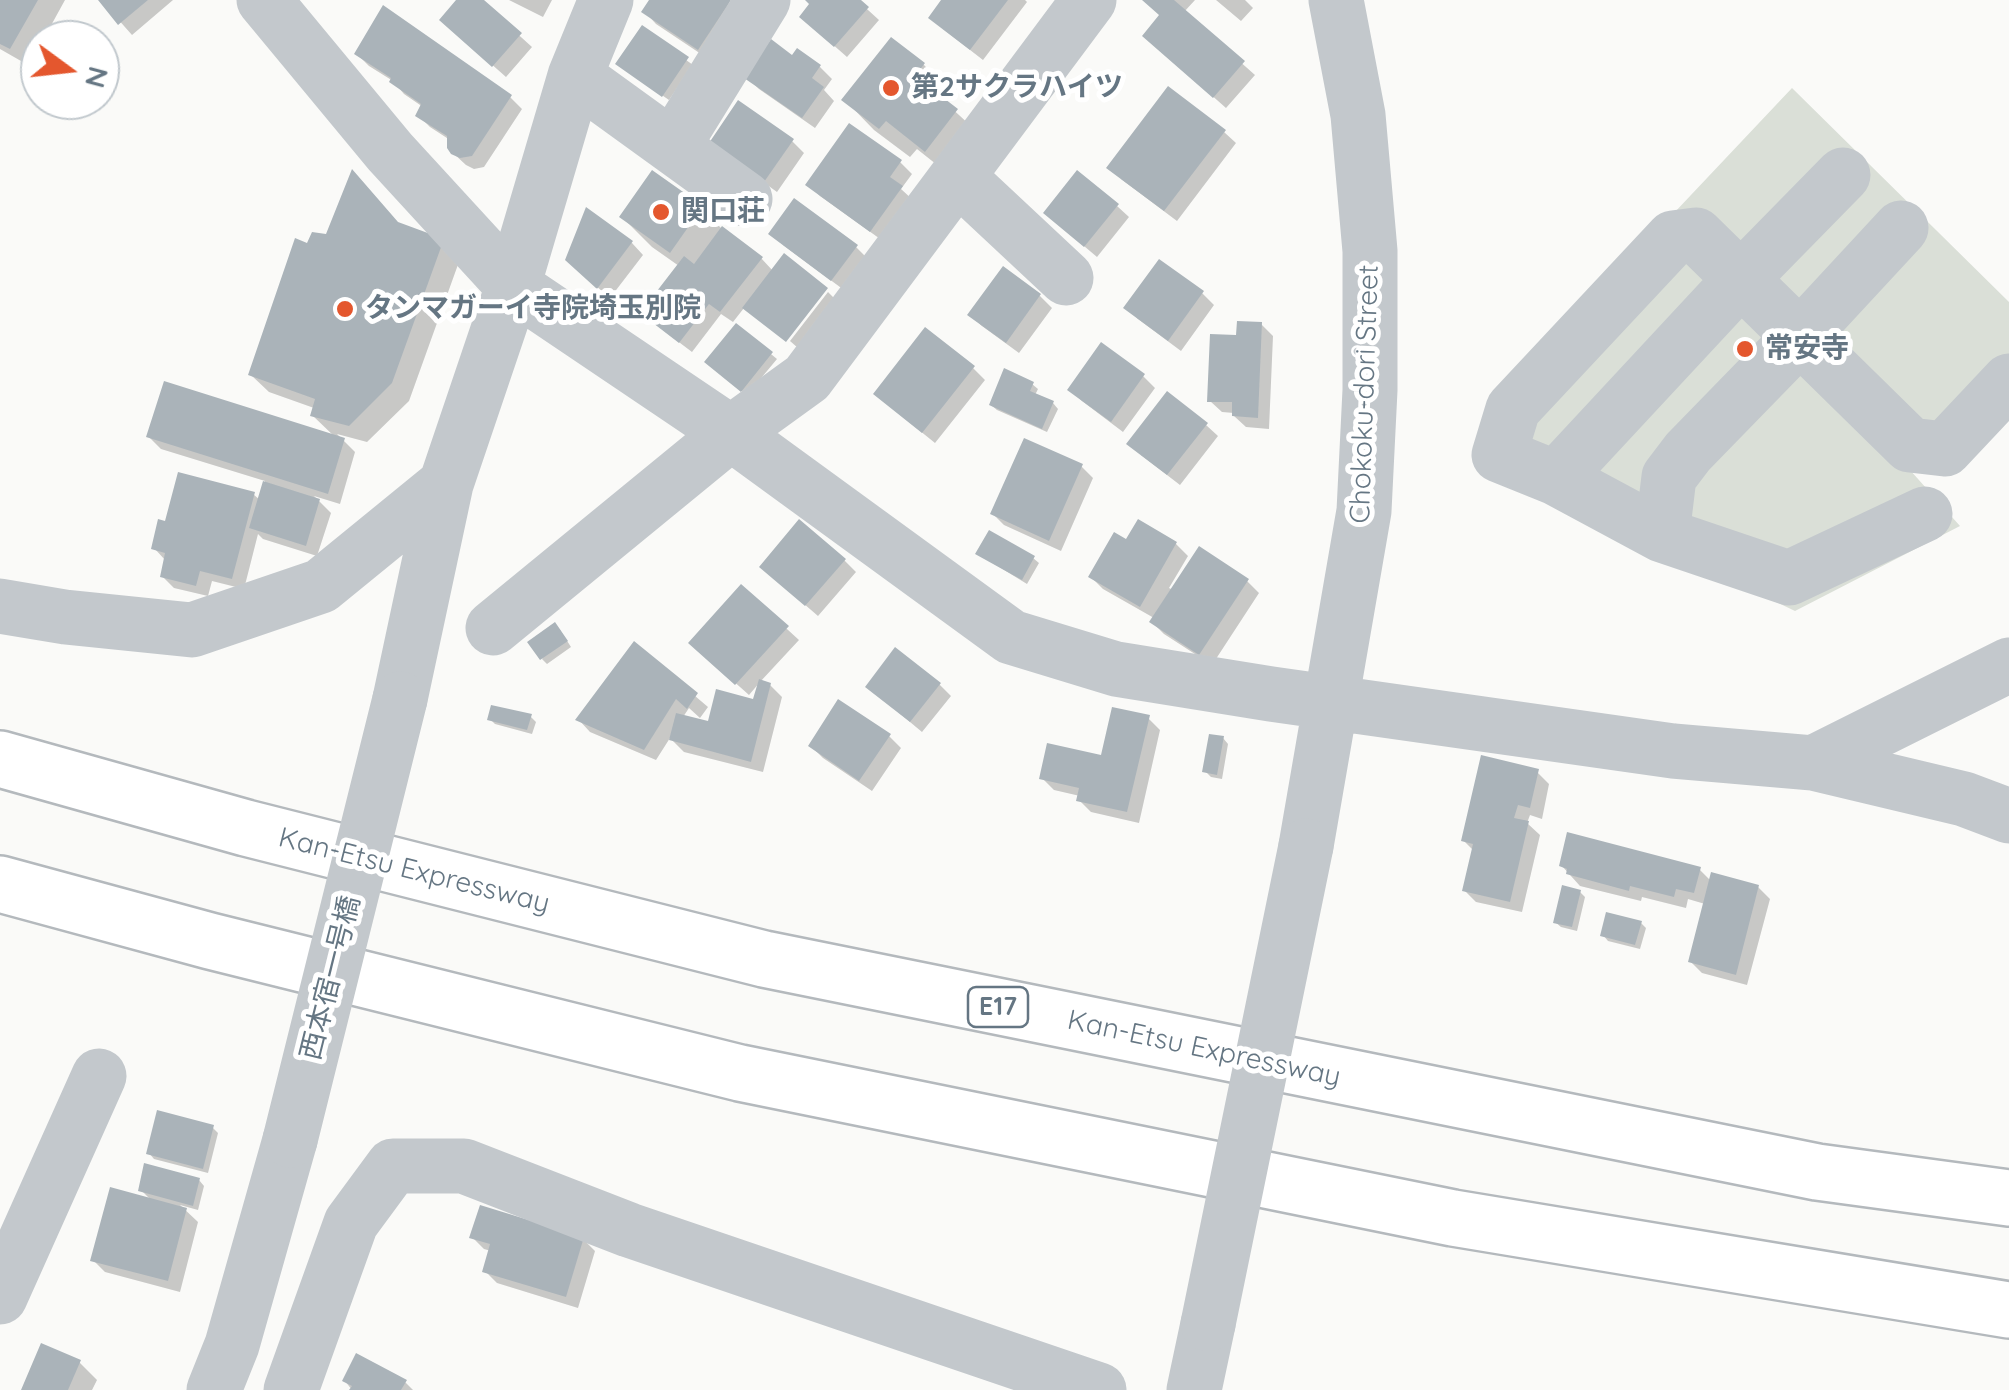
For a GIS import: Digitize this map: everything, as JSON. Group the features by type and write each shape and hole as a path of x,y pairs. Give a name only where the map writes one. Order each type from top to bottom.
{"highway":[{"name":"Kan-Etsu Expressway","path":"0,760 246,828 764,959 1817,1172 2009,1198"},
{"path":"0,884 210,941 740,1073 1453,1218 2009,1310"}],"street":[{"path":"264,0 390,152 513,286 731,432 1011,637 1116,670 1673,751 1813,762 1964,799 2009,816"},
{"name":"西本宿一号橋","path":"214,1390 232,1345 290,1140 400,699 446,484 513,286 575,76 606,0"},
{"path":"672,146 763,0"},
{"path":"492,628 731,432 808,378 1089,0"},
{"name":"Chokoku-dori Street","path":"1194,1390 1306,846 1364,511 1370,390 1370,251 1358,116 1336,0"},
{"path":"575,76 745,200"},
{"path":"1556,478 1842,175"},
{"path":"958,177 1066,278"},
{"path":"1662,534 1669,477 1688,452 1900,228"},
{"path":"1925,514 1788,578 1662,534 1556,478 1499,455 1513,410 1673,238 1696,235 1910,445 1944,449 2009,381"},
{"path":"0,606 192,630 322,586 446,484"},
{"path":"1813,762 2009,664"},
{"path":"2,1288 99,1076"},
{"path":"291,1390 351,1223 393,1166 464,1166 629,1230 1099,1390"}],"shaded area":[{"path":"1792,88 2009,302 2009,369 1910,470 1960,526 1795,611 1484,462 1488,410"}],"building":[{"path":"0,0 38,0 27,20 20,20 20,32 10,49 0,44"},
{"path":"98,0 148,0 120,23"},
{"path":"456,0 484,0 522,33 492,67 439,20"},
{"path":"649,0 731,0 698,50 641,12"},
{"path":"805,0 861,0 869,7 834,47 799,17 809,4"},
{"path":"941,0 1008,0 970,50 928,18"},
{"path":"1142,0 1174,0 1245,61 1213,98 1142,36 1159,15"},
{"path":"383,5 512,95 472,156 460,158 451,154 447,136 415,116 421,104 354,54"},
{"path":"642,25 689,57 662,97 615,64"},
{"name":"第2サクラハイツ","path":"891,37 925,63 915,76 958,109 925,152 886,121 879,129 841,100"},
{"path":"771,39 792,55 797,48 821,65 812,78 824,87 802,118 744,78"},
{"path":"1168,86 1226,130 1164,211 1106,168"},
{"path":"738,100 794,139 764,182 709,143"},
{"path":"849,123 902,160 890,177 903,186 870,232 805,185"},
{"name":"タンマガーイ寺院埼玉別院","path":"352,169 398,222 444,239 392,383 349,426 310,416 315,399 248,375 295,238 307,243 312,232 326,234"},
{"name":"関口荘","path":"652,170 703,206 670,253 619,217"},
{"path":"1077,170 1119,204 1084,247 1043,213"},
{"path":"794,198 858,245 831,281 768,234"},
{"path":"586,207 633,241 597,289 565,260"},
{"path":"722,226 763,257 720,312 709,304 679,343 640,313 684,256 694,264"},
{"path":"784,253 828,288 786,342 742,308"},
{"path":"1159,259 1204,291 1168,341 1123,308"},
{"path":"1003,266 1041,294 1006,343 967,315"},
{"path":"1237,321 1262,322 1258,418 1232,416 1232,402 1207,402 1210,334 1236,335"},
{"path":"736,323 773,352 741,392 704,362"},
{"path":"925,327 975,366 922,433 873,394"},
{"path":"1101,342 1145,374 1111,422 1067,390"},
{"path":"1004,368 1034,382 1030,391 1054,401 1042,429 989,405"},
{"path":"164,381 345,438 328,494 146,437"},
{"path":"1167,391 1208,423 1167,475 1126,444"},
{"path":"1024,438 1083,464 1049,541 990,514"},
{"path":"178,472 255,492 232,579 200,571 196,586 160,577 165,553 151,549 158,519 165,521"},
{"path":"263,481 320,499 306,546 249,528"},
{"path":"799,519 846,559 805,606 759,567"},
{"path":"1138,519 1177,542 1140,607 1088,577 1114,532 1126,539"},
{"path":"989,530 1035,556 1022,580 975,554"},
{"path":"1199,546 1249,579 1199,655 1149,622"},
{"path":"741,584 789,626 735,685 688,643"},
{"path":"555,622 568,641 540,660 527,642"},
{"path":"634,641 698,693 687,709 676,699 644,750 575,720"},
{"path":"895,647 941,683 910,722 865,687"},
{"path":"759,679 771,683 751,762 669,740 676,713 708,721 716,689 753,699"},
{"path":"838,699 891,734 859,781 808,746"},
{"path":"491,705 532,714 527,730 487,720"},
{"path":"1112,707 1150,715 1127,812 1076,801 1079,788 1039,779 1047,743 1101,755"},
{"path":"1209,734 1224,736 1217,775 1202,772"},
{"path":"1481,755 1539,769 1530,808 1518,805 1514,818 1529,821 1510,902 1462,891 1473,844 1461,841"},
{"path":"1567,832 1701,867 1694,893 1676,889 1674,897 1630,886 1629,891 1566,874 1567,869 1559,866"},
{"path":"1711,872 1759,885 1736,975 1688,962"},
{"path":"1562,885 1581,890 1572,927 1553,923"},
{"path":"1606,912 1642,921 1635,945 1600,936"},
{"path":"157,1110 214,1125 203,1169 146,1154"},
{"path":"144,1163 200,1178 193,1206 138,1191"},
{"path":"110,1187 187,1208 168,1281 90,1261"},
{"path":"480,1205 584,1237 566,1297 482,1272 490,1244 469,1238"},
{"path":"41,1343 81,1360 68,1390 21,1390"},
{"path":"356,1353 407,1380 401,1390 349,1390 352,1386 342,1381"}],"place":[{"name":"第2サクラハイツ","path":"891,88"},
{"name":"関口荘","path":"661,212"},
{"name":"タンマガーイ寺院埼玉別院","path":"345,309"},
{"name":"常安寺","path":"1745,349"}]}
